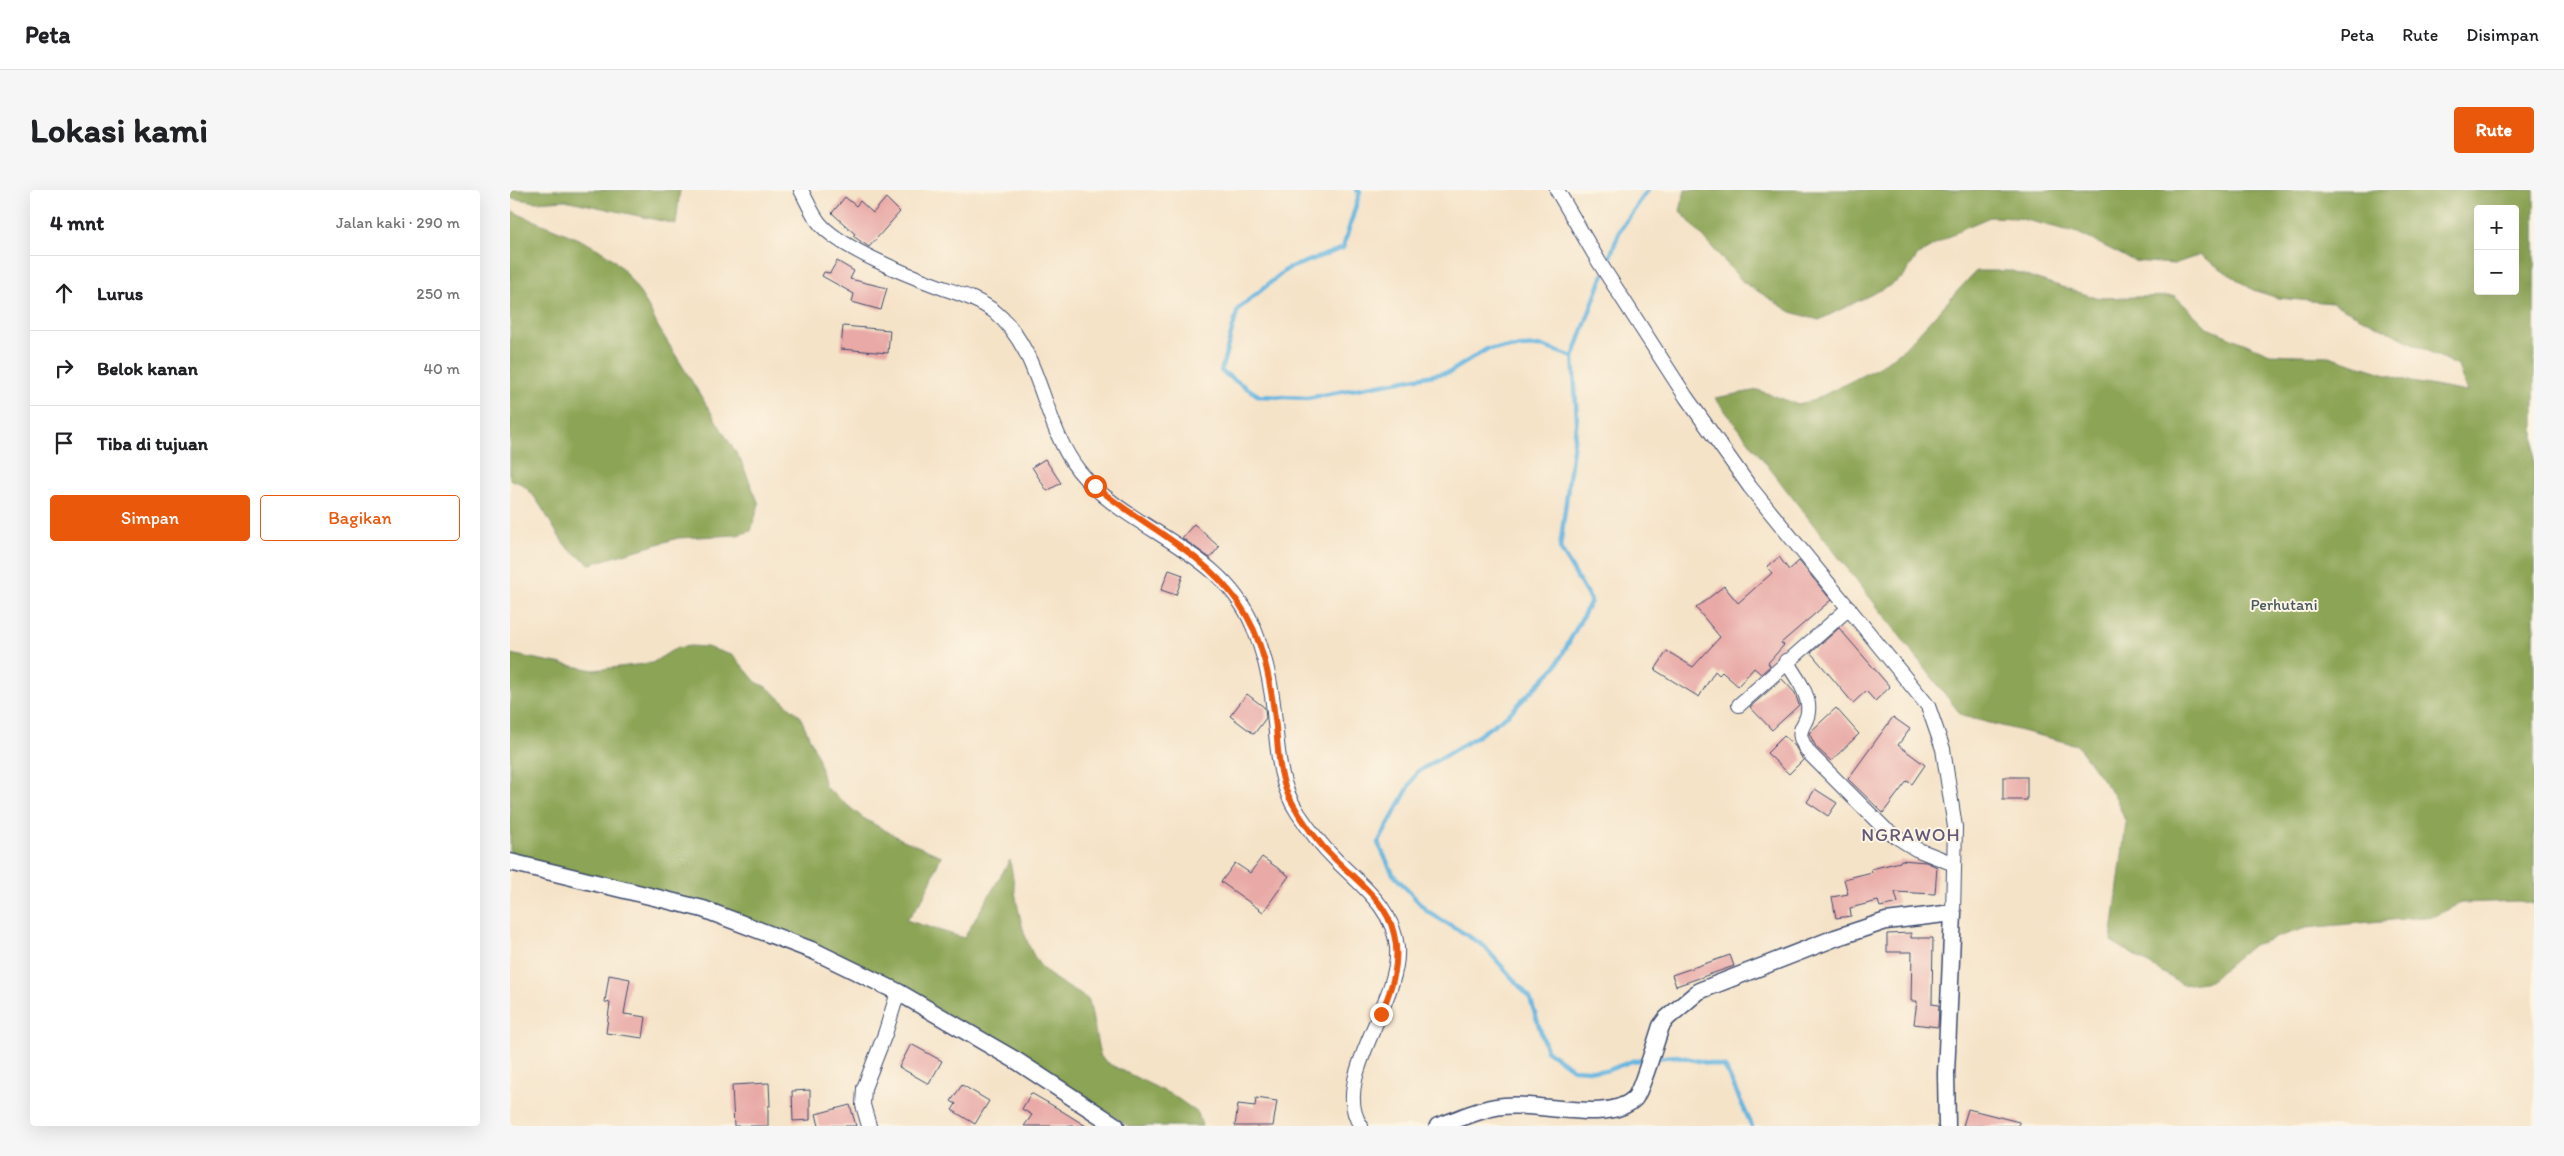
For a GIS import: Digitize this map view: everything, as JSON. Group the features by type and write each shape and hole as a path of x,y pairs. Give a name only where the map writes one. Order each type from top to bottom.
{"street":[{"path":"800,190 822,226 847,243 909,276 978,300 1000,317 1025,349 1051,421 1078,470 1113,502 1204,563 1227,587 1253,626 1263,656 1272,694 1283,782 1297,812 1326,850 1375,898 1385,911 1397,948 1394,975 1389,994 1372,1033 1353,1087 1358,1121 1361,1126"},
{"path":"1557,190 1599,262 1686,397 1750,487 1906,676 1932,713 1943,749 1955,827 1946,1074 1947,1126"},
{"path":"1739,705 1849,608"},
{"path":"1786,662 1807,701 1808,711 1799,733 1800,741 1810,754 1886,830 1916,849 1954,864"},
{"path":"510,862 703,909 814,951 898,992 1017,1061 1116,1126"},
{"path":"1438,1126 1496,1107 1527,1105 1592,1116 1614,1113 1635,1098 1661,1026 1667,1018 1699,991 1835,938 1886,921 1953,913"},
{"path":"869,1126 863,1105 864,1088 885,1034 898,992"}],"green space":[{"path":"510,190 680,190 676,224 565,200 536,202 510,198"},
{"name":"Perhutani","path":"1685,190 2534,190 2534,904 2519,901 2461,903 2435,916 2306,928 2253,945 2210,981 2183,985 2111,941 2126,823 2116,798 2077,745 1962,716 1715,398 1758,390 1797,404 1812,401 1879,367 1904,349 1976,271 2012,271 2097,298 2175,296 2208,328 2270,354 2329,356 2412,382 2467,392 2458,366 2332,303 2278,298 2253,290 2200,255 2174,264 2134,261 2078,233 2018,218 1990,217 1964,228 1918,255 1903,277 1891,285 1819,320 1791,312 1743,282 1680,211"},
{"path":"510,210 596,248 608,255 628,276 640,292 657,325 741,461 759,504 751,531 737,535 678,538 590,564 567,547 542,508 527,489 519,483 510,480"},
{"path":"690,646 707,647 734,656 756,682 768,688 800,716 818,757 825,787 863,818 901,839 941,856 923,897 906,920 964,938 1010,860 1019,914 1032,953 1049,974 1089,1000 1100,1056 1111,1065 1174,1096 1198,1113 1202,1126 1128,1126 1020,1056 816,945 510,854 510,654 594,670 652,663 676,648"}],"building":[{"path":"845,197 856,206 860,201 873,213 886,198 900,212 869,247 853,236 855,234 832,213"},
{"path":"837,261 854,271 850,279 887,288 881,310 852,302 854,294 822,276 824,272 830,273"},
{"path":"843,326 890,330 888,353 841,349"},
{"path":"1045,459 1061,483 1047,491 1032,467"},
{"path":"1194,524 1219,547 1210,558 1182,538"},
{"path":"1779,557 1789,570 1799,561 1831,600 1781,643 1784,645 1768,663 1770,666 1761,674 1754,668 1738,686 1722,672 1719,675 1715,671 1699,697 1655,670 1667,651 1693,667 1720,637 1696,608 1724,586 1738,603 1772,573 1767,567"},
{"path":"1169,570 1183,575 1176,595 1161,590"},
{"path":"1839,628 1890,687 1875,701 1866,691 1853,703 1811,653"},
{"path":"1782,679 1795,693 1799,705 1772,730 1750,707"},
{"path":"1247,694 1265,708 1266,718 1254,734 1230,716"},
{"path":"1836,708 1859,734 1831,761 1816,747 1809,733"},
{"path":"1893,717 1910,729 1898,745 1925,765 1912,784 1907,781 1883,813 1848,779"},
{"path":"1784,736 1795,746 1803,760 1789,774 1767,753"},
{"path":"2003,777 2027,777 2027,800 2003,800"},
{"path":"1815,789 1837,803 1828,816 1807,802"},
{"path":"1262,857 1289,876 1263,912 1221,882 1235,863 1250,873"},
{"path":"1901,860 1926,862 1937,867 1935,894 1895,892 1898,903 1880,907 1878,901 1850,908 1851,916 1836,918 1832,897 1848,894 1844,879 1872,872 1871,869 1900,862"},
{"path":"1911,933 1911,938 1933,938 1932,1004 1939,1005 1938,1027 1914,1024 1917,1001 1911,1001 1912,952 1887,952 1887,934"},
{"path":"1730,955 1734,966 1676,986 1672,975"},
{"path":"609,975 630,979 624,1014 646,1017 643,1038 606,1033 610,1003 605,1002"},
{"path":"911,1044 942,1061 929,1084 899,1067"},
{"path":"769,1083 770,1106 768,1106 768,1126 734,1126 732,1085"},
{"path":"962,1085 989,1101 975,1124 952,1110 956,1104 951,1101"},
{"path":"810,1090 810,1120 793,1121 792,1091"},
{"path":"1031,1093 1086,1126 1024,1126 1032,1115 1022,1109"},
{"path":"1256,1098 1277,1101 1273,1126 1235,1126 1238,1104 1255,1106"},
{"path":"850,1105 856,1126 819,1126 816,1114"},
{"path":"1968,1109 2019,1122 2019,1126 1963,1126"}],"waterway":[{"path":"1356,190 1360,192 1343,248 1287,269 1238,309 1221,371 1259,396 1307,398 1450,372 1487,349 1542,346 1573,357"},
{"path":"1606,267 1620,230 1648,190"},
{"path":"1603,275 1573,357 1577,418 1560,548 1591,601 1556,666 1509,714 1478,736 1417,772 1378,843 1393,874 1427,911 1483,945 1530,998 1547,1051 1573,1069 1606,1071 1632,1061 1646,1059"},
{"path":"1654,1058 1677,1056 1725,1067 1752,1126"}],"district":[{"name":"NGRAWOH","path":"1911,834"}],"route":[{"path":"1095,486 1113,502 1192,554 1214,571 1248,616 1253,626 1272,694 1279,762 1283,782 1289,796 1297,812 1326,850 1375,898 1391,923 1397,948 1397,961 1389,994 1381,1014"}]}
